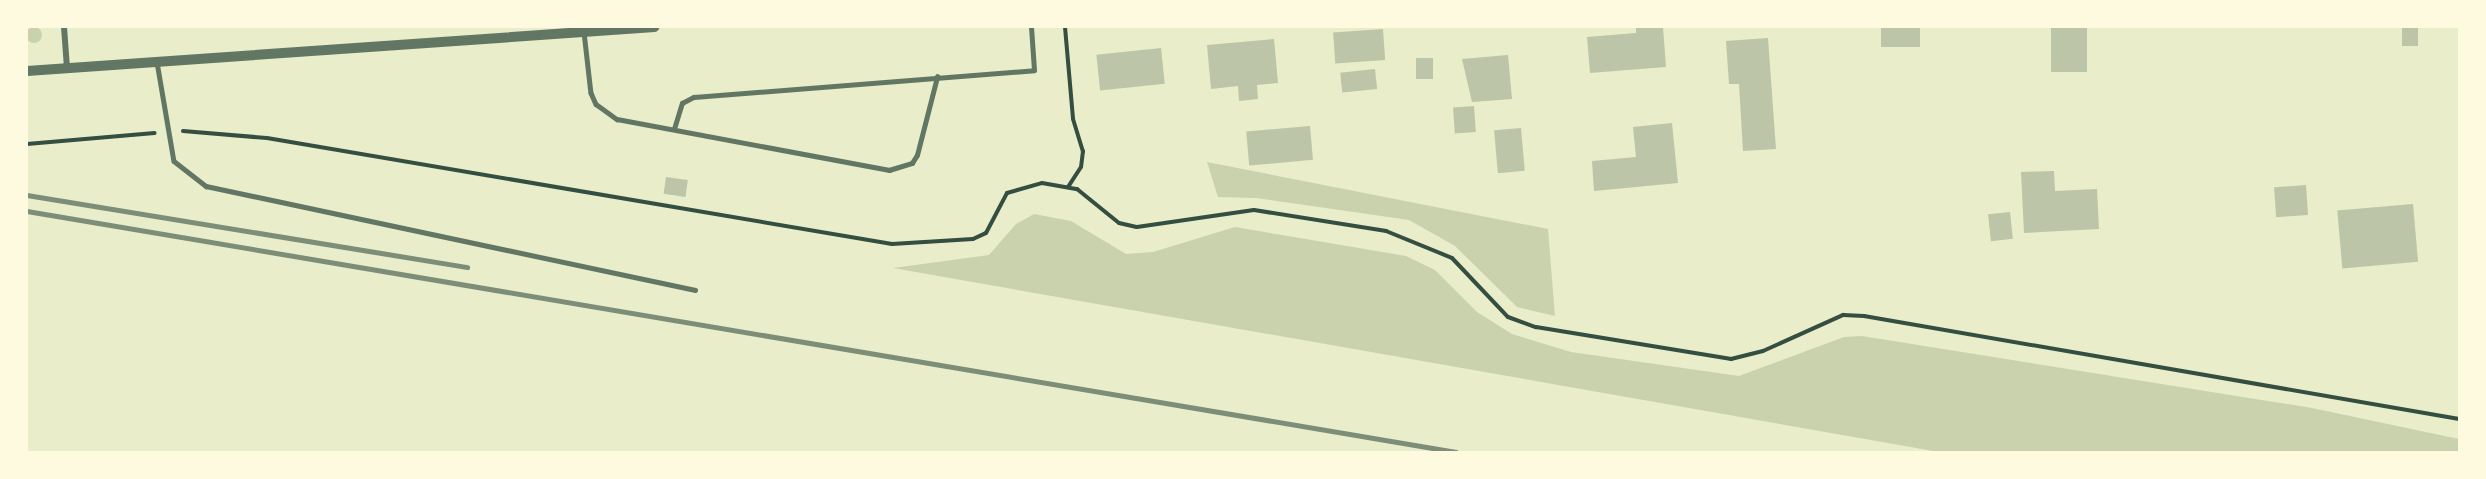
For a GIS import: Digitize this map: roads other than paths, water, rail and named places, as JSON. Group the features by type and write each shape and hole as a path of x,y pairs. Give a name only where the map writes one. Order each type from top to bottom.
{"street":[{"path":"63,27 67,68"},
{"path":"27,71 654,27"}],"lane":[{"path":"674,129 682,103 694,97 1034,70 1031,27"},
{"path":"584,32 596,104 617,119 900,168 917,155 937,77"},
{"path":"157,62 167,132 181,170 206,186 695,290"}],"railway":[{"path":"27,195 467,267"},
{"path":"27,211 1456,452"}]}
